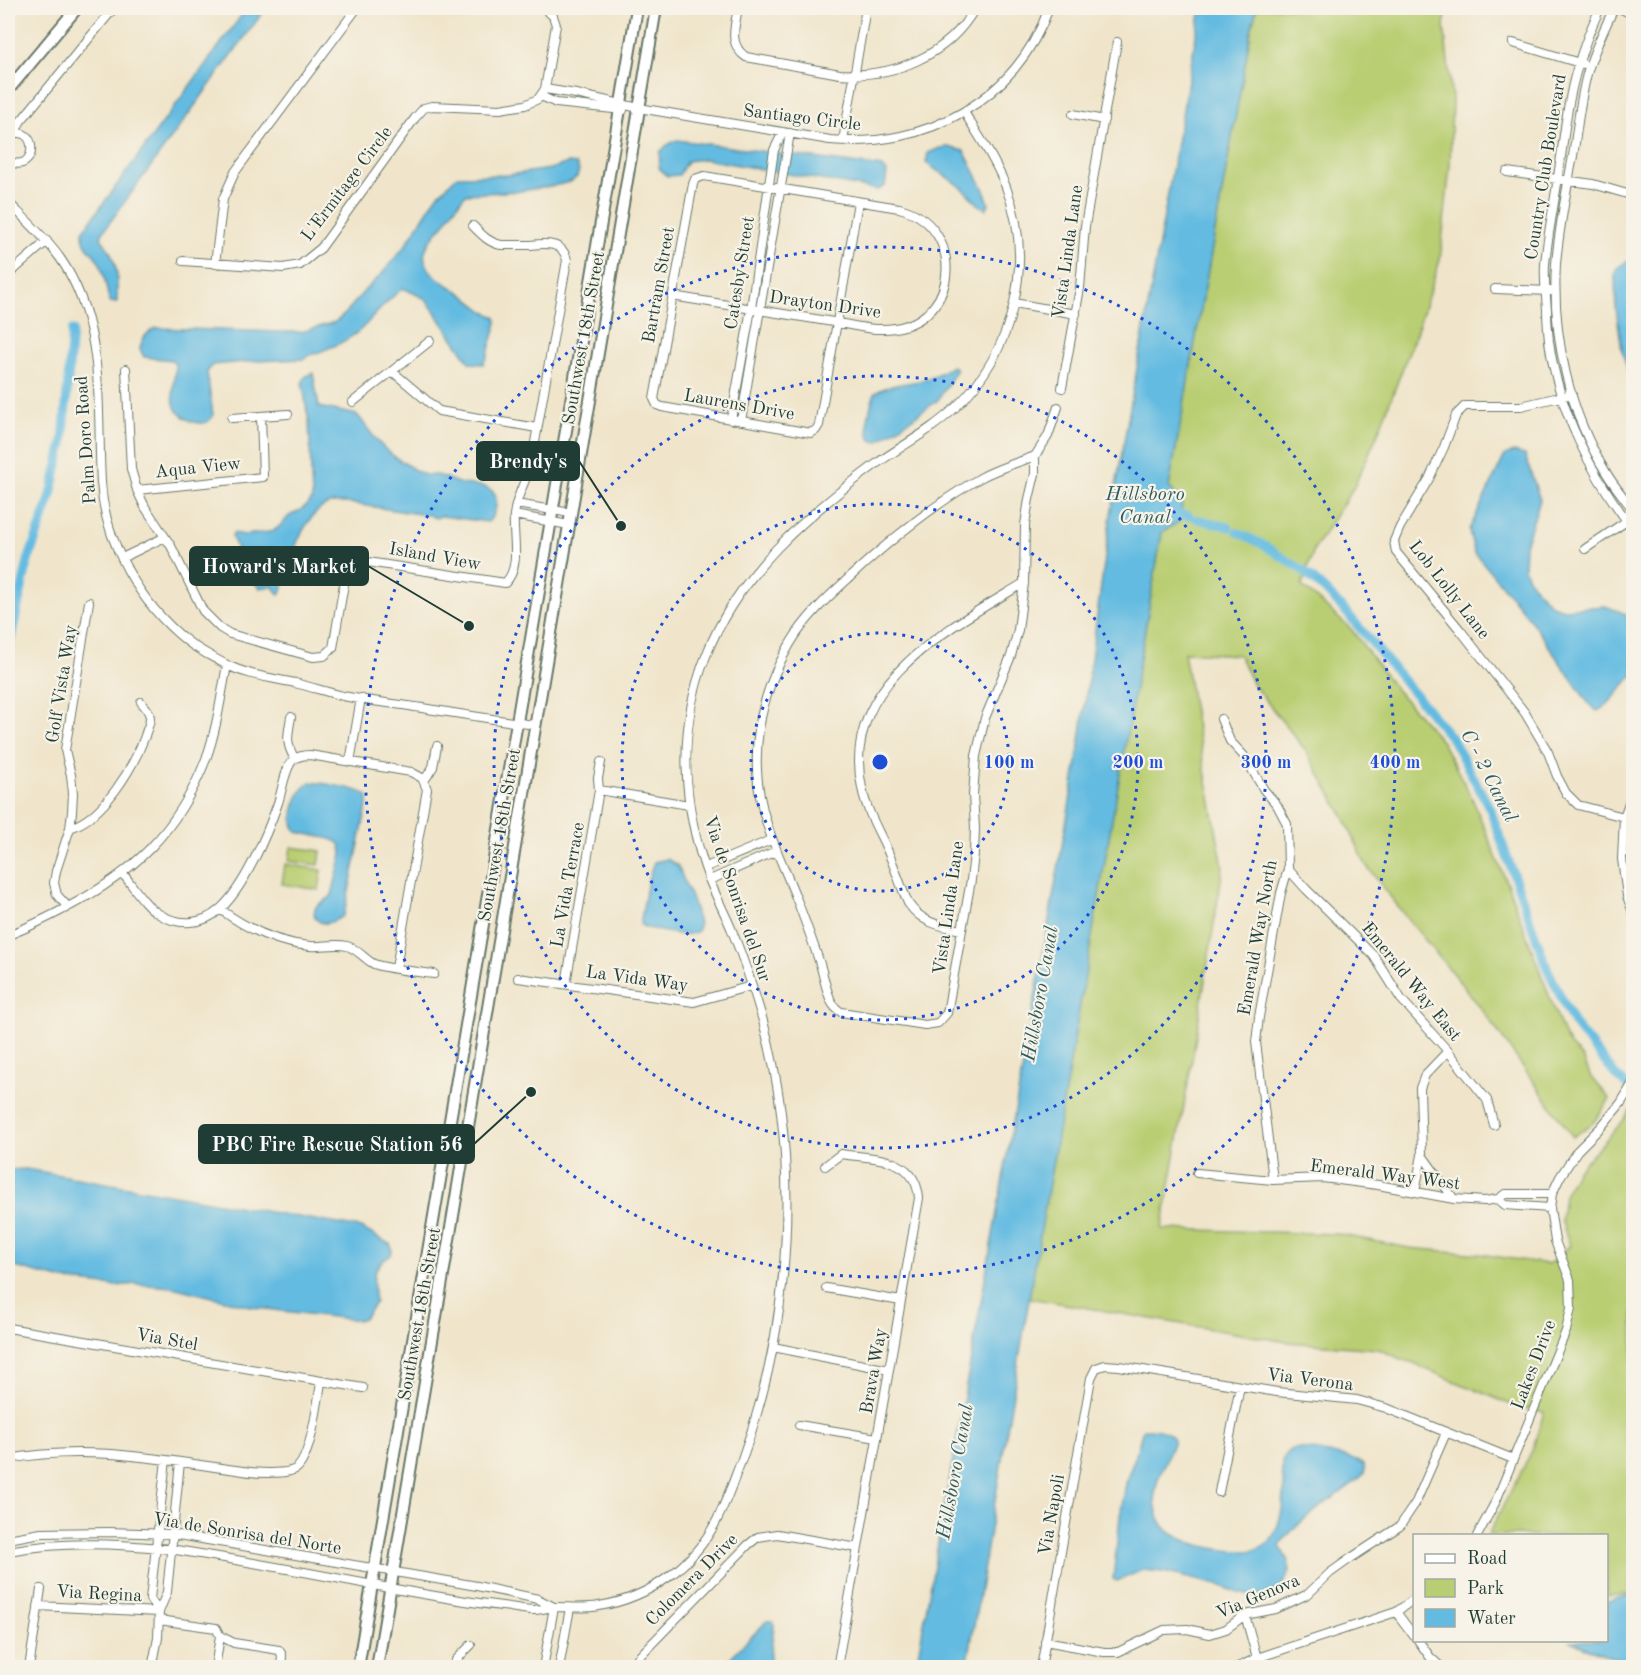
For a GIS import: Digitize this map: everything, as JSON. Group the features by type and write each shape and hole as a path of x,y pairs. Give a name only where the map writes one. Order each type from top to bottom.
{"main road":[{"path":"8,90 76,8"},
{"name":"Southwest 18th Street","path":"358,1668 637,8"},
{"name":"Southwest 18th Street","path":"377,1668 656,8"}],"street":[{"path":"8,161 19,164 30,155 32,144 29,139 26,136 11,134 114,8"},
{"path":"183,261 215,264 223,199 235,172 357,8"},
{"path":"543,92 556,25 553,16 544,8"},
{"path":"738,8 734,42 736,49 746,57 854,75 890,71 924,57 953,36 975,8"},
{"path":"843,141 866,8"},
{"name":"Santiago Circle","path":"639,108 843,141 873,141 911,135 964,112 992,90 1018,63 1035,37 1048,8"},
{"name":"Country Club Boulevard","path":"1600,8 1591,27 1570,98 1546,256 1545,290 1549,342 1562,396 1578,440 1602,486 1630,519 1634,530"},
{"name":"Country Club Boulevard","path":"1614,8 1589,66 1583,91 1559,236 1556,291 1558,332 1572,394 1584,428 1606,473 1634,512"},
{"path":"1619,8 1634,15"},
{"name":"Vista Linda Lane","path":"1062,388 1082,272 1085,226 1117,42"},
{"path":"1513,43 1589,66"},
{"path":"543,92 567,92 621,107"},
{"path":"543,92 556,103 639,108"},
{"name":"L'Ermitage Circle","path":"215,264 283,268 307,260 321,249 424,108 442,106 500,109 525,105 538,99 543,92"},
{"name":"Via de Sonrisa del Sur","path":"390,1588 475,1603 536,1610 554,1607 602,1606 622,1601 658,1584 675,1572 699,1548 717,1520 735,1477 754,1422 773,1347 784,1262 785,1167 782,1130 763,1021 744,962 710,880 694,830 689,805 686,751 692,700 713,637 734,600 764,562 816,512 880,462 953,411 969,394 994,357 1004,336 1014,303 1018,278 1019,255 1014,217 1008,195 993,160 964,112"},
{"path":"1073,114 1104,120"},
{"name":"Catesby Street","path":"741,421 768,187 774,150 787,133"},
{"name":"Catesby Street","path":"731,420 783,175 787,152 787,133"},
{"path":"1507,171 1593,184 1634,196"},
{"name":"Drayton Drive","path":"672,296 879,329 894,329 921,319 932,310 940,298 946,278 947,264 937,234 917,215 905,210 704,176"},
{"name":"Bartram Street","path":"657,405 654,399 693,184 696,179 704,176"},
{"name":"Palm Doro Road","path":"8,202 47,241 72,278 82,300 90,322 96,360 101,484 112,536 143,593 164,620 189,642 228,665 265,677 361,698 536,724"},
{"path":"837,322 858,202"},
{"name":"Island View","path":"126,369 132,469 137,490 165,537 203,611 220,628 241,638 318,657 333,648 345,578 349,567 354,563 368,562 499,584 505,583 510,579 513,567 516,549 514,515 531,465 567,260 562,249 550,244 495,244 473,226"},
{"path":"8,275 47,241"},
{"path":"1495,289 1556,291"},
{"path":"1014,303 1076,314"},
{"name":"Laurens Drive","path":"657,405 811,433 819,425 837,322"},
{"path":"353,402 430,341"},
{"path":"392,371 439,411 537,428"},
{"name":"Lob Lolly Lane","path":"1572,394 1521,406 1466,406 1456,415 1429,480 1394,541 1396,552 1525,713 1548,752 1566,793 1578,805 1624,817"},
{"name":"Vista Linda Lane","path":"1035,456 998,469 981,478 910,526 835,591 810,617 791,642 770,685 763,707 757,747 759,794 771,840 810,935 832,1004 842,1012 925,1025 938,1023 943,1019 949,1007 974,854 973,795 976,756 985,717 1013,647 1022,608 1025,525 1035,474 1035,456 1048,436 1058,407"},
{"path":"232,418 288,414"},
{"name":"Aqua View","path":"137,490 263,477 261,416"},
{"path":"516,504 572,513"},
{"path":"514,515 569,525"},
{"path":"1585,549 1630,519"},
{"path":"122,558 165,537"},
{"path":"962,930 930,923 919,916 908,903 863,791 859,768 860,745 868,713 875,699 895,675 943,633 1024,583"},
{"name":"Golf Vista Way","path":"68,907 57,895 54,883 70,828 72,812 71,775 65,750 89,602"},
{"path":"8,935 43,921 91,896 123,873 159,839 196,782 211,742 228,665"},
{"path":"350,762 361,698"},
{"path":"70,828 92,815 125,776 142,743 150,718 149,711 141,702"},
{"path":"291,717 288,742 295,759"},
{"name":"Emerald Way North","path":"1221,719 1230,741 1244,756 1287,824 1287,869 1256,1042 1273,1180"},
{"path":"424,781 432,767 437,746"},
{"path":"123,873 151,908 166,918 178,922 197,921 209,917 228,901 257,853 279,801 289,766 295,759 310,755 417,774 424,781 427,789 396,968"},
{"name":"La Vida Terrace","path":"566,984 599,790 598,778 601,762"},
{"path":"1634,789 1624,817 1622,859 1627,896 1634,915"},
{"path":"599,790 689,805"},
{"path":"706,867 771,840"},
{"path":"710,880 776,850"},
{"name":"Emerald Way East","path":"1287,869 1374,956 1401,999 1448,1051 1487,1100 1494,1125"},
{"path":"220,909 269,937 302,945 346,946 358,951 374,964 434,974"},
{"name":"La Vida Way","path":"518,978 694,1002 751,986"},
{"path":"1415,1192 1422,1155 1420,1088 1425,1075 1448,1051"},
{"name":"Lakes Drive","path":"1478,1534 1496,1502 1566,1331 1571,1308 1570,1280 1555,1241 1550,1208 1552,1194 1577,1151 1621,1104 1634,1081"},
{"name":"Brava Way","path":"825,1166 841,1154 888,1161 900,1165 914,1179 918,1191 918,1204 902,1301 837,1668"},
{"path":"1422,1155 1454,1199"},
{"name":"Emerald Way West","path":"1197,1173 1273,1180 1323,1178 1454,1199 1485,1201 1498,1199 1505,1194 1552,1194"},
{"name":"Emerald Way West","path":"1498,1199 1504,1205 1550,1208"},
{"path":"826,1288 902,1301"},
{"name":"Via Stel","path":"8,1328 363,1388"},
{"path":"773,1347 890,1370"},
{"name":"Via Verona","path":"1096,1368 1104,1365 1119,1366 1277,1392 1357,1400 1386,1408 1513,1459"},
{"name":"Via Napoli","path":"1041,1668 1091,1378 1096,1368"},
{"path":"8,1459 53,1453 89,1452 180,1461 250,1472 286,1473 293,1471 303,1461 321,1382"},
{"path":"1220,1492 1240,1386"},
{"path":"800,1425 877,1438"},
{"name":"Via Genova","path":"1045,1641 1104,1652 1118,1652 1164,1630 1187,1629 1210,1634 1226,1629 1245,1615 1276,1609 1308,1594 1330,1573 1400,1526 1416,1502 1446,1433"},
{"path":"157,1548 166,1460"},
{"path":"170,1549 180,1461"},
{"name":"Via de Sonrisa del Norte","path":"8,1539 41,1533 172,1534 393,1571"},
{"name":"Colomera Drive","path":"628,1668 758,1537 777,1534 858,1548"},
{"name":"Via de Sonrisa del Norte","path":"8,1551 52,1545 85,1544 170,1549 390,1588"},
{"name":"Via Regina","path":"157,1548 150,1599 159,1616"},
{"name":"Via Regina","path":"152,1668 158,1638 159,1616 167,1592 170,1549"},
{"name":"Via de Sonrisa del Sur","path":"393,1571 538,1599 554,1607"},
{"name":"Via Regina","path":"29,1668 41,1589"},
{"path":"1236,1668 1257,1658 1396,1612 1413,1600"},
{"name":"Via Regina","path":"38,1606 159,1616 216,1629 220,1636 234,1643 279,1650 282,1655 282,1668"},
{"path":"543,1668 554,1607"},
{"path":"560,1668 570,1608"},
{"path":"1396,1612 1413,1635"},
{"path":"1245,1615 1257,1658"},
{"path":"215,1668 220,1636"},
{"path":"1419,1642 1442,1668"},
{"path":"455,1668 456,1660 471,1645"}],"green space":[{"path":"1257,8 1447,8 1444,25 1452,99 1450,166 1440,260 1415,336 1378,433 1354,487 1314,549 1302,586 1351,629 1394,687 1442,742 1472,798 1564,1035 1571,1047 1583,1058 1590,1075 1610,1099 1593,1123 1573,1137 1481,1008 1366,865 1344,817 1306,751 1252,683 1239,655 1184,652 1223,867 1162,1229 1337,1234 1409,1248 1480,1254 1547,1264 1554,1261 1570,1245 1561,1220 1564,1195 1576,1172 1623,1121 1633,1106 1633,1593 1608,1596 1608,1534 1489,1534 1532,1451 1544,1412 1514,1406 1378,1349 1287,1342 1029,1298 1162,532 1180,521 1182,502 1169,487"},
{"path":"291,847 321,851 319,865 289,861"},
{"path":"285,864 322,870 319,890 282,884"}],"water":[{"path":"247,8 266,8 102,233 101,238 110,251 117,275 117,303 110,302 100,264 86,246 83,231"},
{"name":"Hillsboro Canal","path":"1201,8 1257,8 1169,487 1182,502 1180,521 1162,532 967,1667 916,1667 1077,762 1110,520"},
{"path":"677,140 882,167 887,172 885,186 878,190 705,159 687,161 679,175 667,176 659,168 660,152"},
{"path":"948,147 964,151 985,192 989,204 986,209 961,187 926,163 928,153"},
{"path":"568,163 576,164 579,170 577,177 570,182 520,191 466,194 426,247 424,258 434,275 496,317 497,323 483,364 470,363 426,299 403,288 365,326 348,339 305,359 212,365 207,372 213,415 205,423 187,419 175,407 173,393 176,367 172,360 144,357 140,349 145,336 156,328 301,332 335,322 381,275 405,246 437,196 457,176 508,175 550,169"},
{"path":"1626,262 1633,262 1633,389 1622,350 1616,308 1615,273 1617,268"},
{"path":"953,366 957,369 938,400 877,442 871,440 868,422 875,393 892,386 930,378"},
{"path":"313,373 319,407 357,415 392,455 423,474 438,475 462,484 487,488 493,492 496,500 495,512 491,519 488,522 441,516 435,518 429,515 333,503 323,507 305,526 279,595 272,586 260,588 247,576 232,536 233,533 245,535 276,529 289,516 301,510 312,500 309,420 302,383 306,376"},
{"path":"1514,452 1525,455 1540,500 1525,545 1524,568 1529,580 1551,605 1564,609 1605,606 1633,620 1633,675 1611,700 1597,711 1589,704 1529,618 1474,552 1469,530 1505,455"},
{"path":"310,782 349,788 363,793 368,798 345,910 343,916 328,923 318,921 314,912 318,905 332,895 342,854 341,846 331,839 297,832 294,826 295,805 301,792"},
{"path":"667,859 678,866 694,905 699,924 698,931 693,933 672,933 644,927 640,924 648,880 654,862"},
{"path":"26,1169 361,1228 391,1245 392,1251 391,1255 379,1265 374,1275 375,1303 364,1318 358,1320 258,1308 172,1287 137,1284 114,1286 63,1280 8,1265 8,1170"},
{"path":"1143,1429 1165,1432 1174,1440 1156,1487 1156,1507 1161,1522 1168,1531 1178,1537 1212,1548 1249,1551 1259,1549 1271,1540 1278,1526 1283,1500 1282,1462 1292,1450 1317,1451 1351,1459 1363,1465 1364,1474 1287,1536 1280,1546 1288,1561 1290,1571 1282,1586 1275,1591 1251,1596 1222,1586 1163,1572 1143,1570 1117,1581 1113,1579 1120,1516 1127,1479"},
{"path":"1633,1594 1633,1666 1618,1658 1573,1642 1608,1642 1608,1601"},
{"path":"767,1621 773,1621 774,1625 769,1667 721,1667"}],"waterway":[{"path":"8,662 8,651 28,561 50,499 63,443 72,330"},
{"path":"1168,512 1189,516"},
{"name":"C - 2 Canal","path":"1197,519 1229,527"},
{"name":"C - 2 Canal","path":"1237,532 1260,543 1301,569 1325,590 1348,614 1453,740 1490,809 1547,968 1574,1024 1617,1077 1634,1091"}],"place":[{"name":"Brendy's","path":"621,526"},
{"name":"Howard's Market","path":"469,626"},
{"name":"PBC Fire Rescue Station 56","path":"531,1092"}]}
